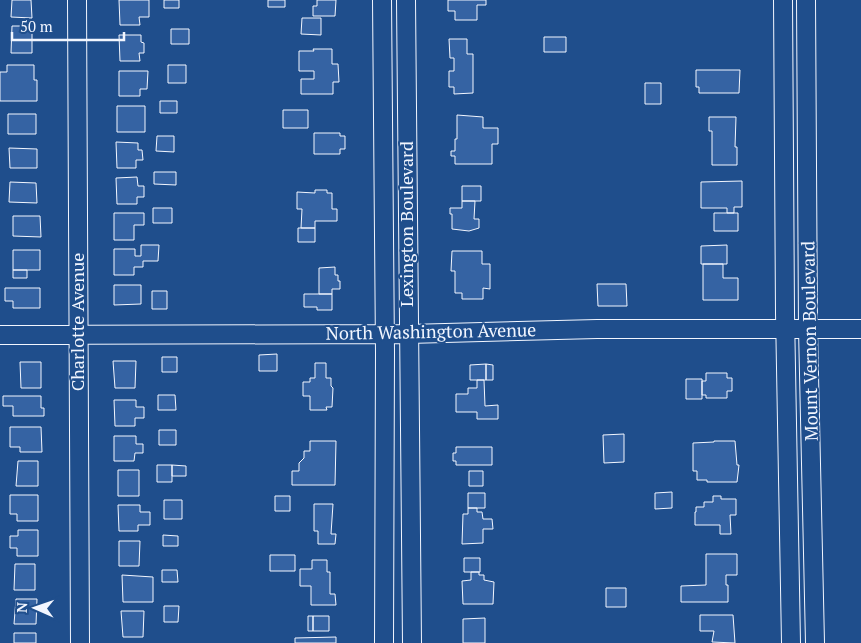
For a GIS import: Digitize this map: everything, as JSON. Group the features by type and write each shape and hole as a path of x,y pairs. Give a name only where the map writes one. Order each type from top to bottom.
{"street":[{"name":"Charlotte Avenue","path":"77,0 80,643"},
{"name":"Lexington Boulevard","path":"382,0 385,334 384,643"},
{"name":"Lexington Boulevard","path":"406,0 412,643"},
{"name":"Mount Vernon Boulevard","path":"783,0 791,638 816,638 808,329 806,0"},
{"path":"382,47 406,47"},
{"path":"784,48 807,48"},
{"name":"North Washington Avenue","path":"0,335 408,334 597,329 861,329"},
{"path":"383,610 412,611"}],"building":[{"path":"12,0 31,0 32,18 11,17"},
{"path":"119,0 149,0 149,17 139,17 140,25 120,25"},
{"path":"164,0 179,0 179,8 164,8"},
{"path":"268,0 285,0 285,7 268,7"},
{"path":"317,0 336,0 335,16 313,16 313,6 317,6"},
{"path":"448,0 486,0 486,5 477,5 477,20 455,20 455,11 448,11"},
{"path":"302,18 321,18 321,35 301,34"},
{"path":"12,26 32,26 32,53 11,53"},
{"path":"171,29 189,29 189,44 171,44"},
{"path":"119,35 141,35 141,42 144,43 144,53 139,53 140,61 120,61"},
{"path":"544,37 566,37 566,52 544,52"},
{"path":"449,39 467,39 467,54 473,54 473,93 454,94 454,87 449,87 449,71 454,71 454,58 450,58"},
{"path":"313,49 332,49 332,64 338,64 339,82 333,82 333,94 301,94 301,79 314,79 314,71 299,71 299,51 314,51"},
{"path":"7,65 34,65 34,80 37,80 37,101 0,101 0,72 7,72"},
{"path":"168,65 186,65 186,83 168,83"},
{"path":"696,70 740,70 739,93 699,93 699,87 696,87"},
{"path":"119,71 148,71 147,89 140,89 140,96 119,96"},
{"path":"645,83 661,83 661,104 645,104"},
{"path":"160,101 177,101 177,113 160,113"},
{"path":"117,106 145,106 145,132 117,132"},
{"path":"283,110 308,110 308,128 283,128"},
{"path":"8,114 36,114 36,134 8,134"},
{"path":"457,115 483,117 483,128 498,128 498,144 492,144 492,164 455,164 455,156 451,156 451,151 455,151 455,139 457,139"},
{"path":"709,117 736,117 735,147 737,147 737,165 712,165 712,131 709,131"},
{"path":"314,133 340,133 340,136 345,136 345,149 340,149 340,154 314,154"},
{"path":"157,136 174,136 174,152 156,151"},
{"path":"116,142 138,143 138,150 142,150 143,160 136,160 136,168 117,168"},
{"path":"9,148 37,149 37,168 10,168"},
{"path":"154,172 176,172 176,185 154,184"},
{"path":"137,177 138,186 144,186 144,197 137,197 137,204 117,204 116,178"},
{"path":"742,181 742,207 734,207 734,213 727,213 727,208 701,208 701,182"},
{"path":"10,182 36,183 37,203 9,202"},
{"path":"462,186 481,186 481,201 462,201"},
{"path":"315,190 327,190 327,193 332,193 332,209 337,209 337,221 315,221 315,228 301,228 302,209 297,209 297,192 315,193"},
{"path":"462,201 475,201 474,219 479,219 479,228 469,231 452,229 450,208 462,208"},
{"path":"153,208 172,208 172,223 153,223"},
{"path":"114,213 144,213 144,225 134,225 134,240 114,240"},
{"path":"714,213 738,213 738,231 714,231"},
{"path":"13,216 40,216 41,237 13,236"},
{"path":"298,228 315,228 315,242 298,242"},
{"path":"141,245 159,245 158,261 143,261 143,267 134,267 134,275 114,275 114,249 135,249 135,256 141,256"},
{"path":"727,245 727,264 701,264 701,246"},
{"path":"13,250 40,250 40,270 13,270"},
{"path":"452,251 482,251 482,264 490,264 490,289 483,288 483,299 462,299 462,293 455,293 455,271 451,271"},
{"path":"703,264 723,264 723,278 738,278 738,300 703,300"},
{"path":"335,267 335,275 338,275 338,281 340,281 340,289 332,289 332,294 319,294 319,268"},
{"path":"13,270 27,270 27,278 13,278"},
{"path":"597,284 626,284 627,306 598,306"},
{"path":"114,285 141,285 141,304 114,305"},
{"path":"5,288 40,288 40,308 13,308 13,301 5,301"},
{"path":"152,291 167,291 167,309 152,309"},
{"path":"304,294 332,294 332,310 317,310 317,307 304,307"},
{"path":"277,354 277,371 259,371 259,355"},
{"path":"162,357 177,357 177,372 162,372"},
{"path":"113,361 136,361 135,388 115,388"},
{"path":"20,362 41,362 41,388 21,388"},
{"path":"315,363 326,363 326,378 331,378 331,386 333,388 332,407 326,407 327,410 310,410 310,396 303,396 303,382 310,382 310,378 315,378"},
{"path":"486,364 493,365 493,380 486,380"},
{"path":"486,364 486,380 470,380 470,365"},
{"path":"706,373 727,373 727,378 732,378 732,391 727,391 727,398 706,398 706,395 702,395 702,381 706,381"},
{"path":"686,379 702,379 702,399 686,399"},
{"path":"477,380 484,380 485,406 498,405 498,419 477,419 477,412 456,412 456,394 468,394 468,388 477,388"},
{"path":"158,395 175,395 176,410 158,410"},
{"path":"3,396 41,396 41,408 44,408 44,416 13,416 13,406 3,406"},
{"path":"114,400 136,400 136,407 144,407 144,418 135,418 135,426 115,426"},
{"path":"10,427 41,427 42,452 20,452 20,447 10,447"},
{"path":"159,430 176,430 176,445 159,445"},
{"path":"624,434 624,462 604,463 603,435"},
{"path":"114,436 136,436 136,444 143,444 143,453 135,453 134,461 114,461"},
{"path":"310,441 336,441 335,485 292,485 292,471 299,471 299,463 304,458 304,451 310,451"},
{"path":"735,441 737,465 739,465 737,482 697,480 697,471 693,471 693,443"},
{"path":"456,447 492,447 492,465 456,465 456,461 453,461 453,453 456,453"},
{"path":"18,461 38,461 38,486 16,486"},
{"path":"157,465 172,465 172,482 157,482"},
{"path":"172,465 186,466 186,476 172,476"},
{"path":"118,470 139,470 139,496 118,496"},
{"path":"469,471 483,471 483,486 469,486"},
{"path":"672,492 672,508 655,509 655,493"},
{"path":"468,493 485,493 485,508 468,508"},
{"path":"10,495 38,495 38,521 17,521 17,514 10,514"},
{"path":"275,496 290,496 290,511 275,511"},
{"path":"713,496 721,496 721,499 736,499 736,515 730,515 731,534 720,534 720,525 695,525 696,507 704,507 704,502 713,502"},
{"path":"164,500 182,500 182,519 164,519"},
{"path":"314,504 333,504 331,534 336,534 335,544 318,544 318,531 314,531"},
{"path":"118,505 140,505 140,512 150,512 150,525 138,525 138,531 119,531"},
{"path":"468,508 477,508 477,512 482,512 483,519 492,519 493,529 483,529 483,543 462,544 463,514 468,514"},
{"path":"18,530 38,530 38,556 17,556 17,548 10,548 10,536 18,536"},
{"path":"163,535 178,536 178,546 163,546"},
{"path":"119,541 140,541 139,566 119,566"},
{"path":"706,554 737,554 737,575 726,575 728,602 681,602 681,586 706,585"},
{"path":"270,555 295,555 295,571 270,571"},
{"path":"464,558 480,558 480,572 464,572"},
{"path":"312,560 327,560 327,572 330,572 330,594 335,594 336,605 311,605 311,586 300,586 300,569 312,569"},
{"path":"15,564 35,564 35,590 14,590"},
{"path":"162,570 177,570 178,582 162,582"},
{"path":"471,572 479,572 479,575 484,575 484,580 494,582 493,604 463,604 462,581 471,580"},
{"path":"122,575 153,577 153,602 123,602"},
{"path":"606,588 626,588 626,607 606,607"},
{"path":"16,599 37,599 36,624 14,624"},
{"path":"164,606 179,606 178,622 164,622"},
{"path":"121,611 144,611 143,637 123,637"},
{"path":"700,615 733,615 735,643 712,642 714,631 700,631"},
{"path":"308,616 313,616 313,631 308,631"},
{"path":"313,616 329,616 329,631 313,631"},
{"path":"485,618 485,643 463,643 463,619"},
{"path":"14,633 36,633 36,643 14,643"},
{"path":"336,637 336,643 295,643 295,638"}]}
